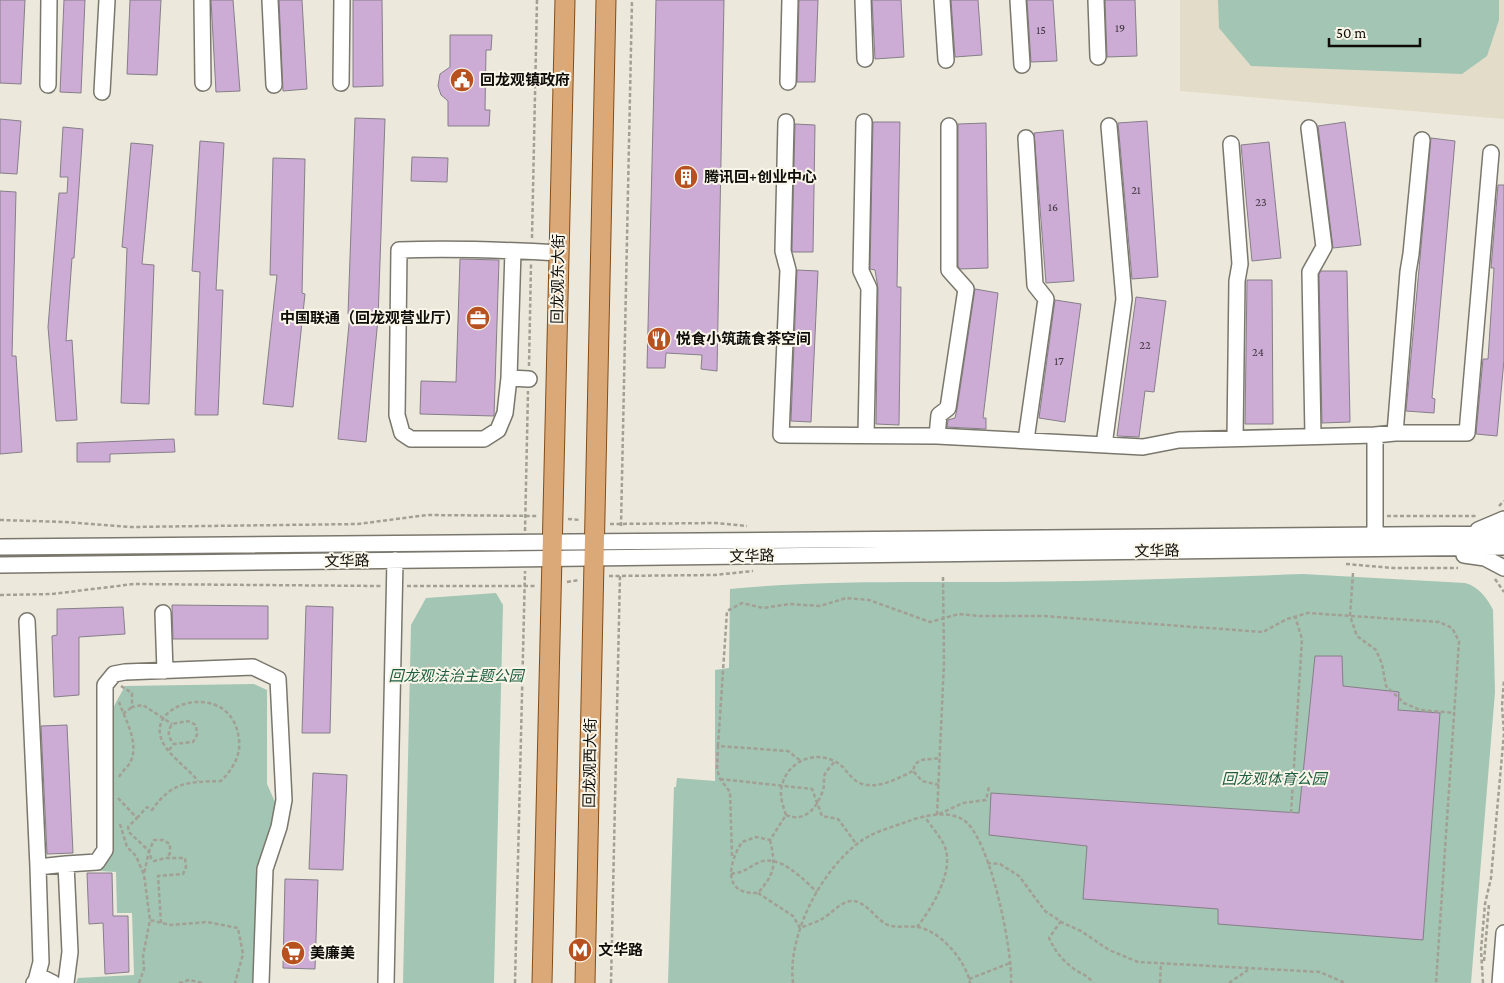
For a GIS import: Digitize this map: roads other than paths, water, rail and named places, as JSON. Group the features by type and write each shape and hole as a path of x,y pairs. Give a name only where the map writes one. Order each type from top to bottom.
{"main road":[{"name":"回龙观东大街","path":"552,550 565,0"},
{"path":"594,550 606,0"},
{"path":"542,983 552,550"},
{"name":"回龙观西大街","path":"585,983 594,550"}],"street":[{"path":"48,86 49,0"},
{"path":"102,92 106,0"},
{"path":"202,0 203,82"},
{"path":"270,0 274,85"},
{"path":"341,83 342,0"},
{"path":"788,82 790,0"},
{"path":"863,0 865,59"},
{"path":"942,0 946,60"},
{"path":"1018,0 1022,65"},
{"path":"1096,0 1098,57"},
{"path":"786,122 783,251 788,270 781,435 937,436 1143,447 1179,440 1395,433 1468,433 1491,153"},
{"path":"864,122 861,271 868,288 866,435"},
{"path":"937,436 939,415 948,408 966,289 949,270 949,126"},
{"path":"1104,445 1124,299 1109,126"},
{"path":"1309,128 1324,248 1310,272 1313,436"},
{"path":"1026,138 1035,285 1046,299 1026,440"},
{"path":"1395,433 1408,272 1412,254 1422,140"},
{"path":"1231,144 1240,264 1237,281 1235,438"},
{"path":"513,251 508,378 505,413 498,430 484,439 411,439 402,433 397,415 399,250 513,251 559,253"},
{"path":"508,378 529,379"},
{"path":"1375,435 1376,535"},
{"path":"1439,535 1475,531 1504,519"},
{"name":"文华路","path":"594,550 1504,534"},
{"name":"文华路","path":"0,547 1345,556 1504,547"},
{"name":"文华路","path":"0,565 395,560 552,550"},
{"path":"1345,556 1478,556 1492,560 1497,572"},
{"path":"386,983 395,560"},
{"path":"163,613 165,671"},
{"path":"27,621 41,962 35,982 46,980 53,983"},
{"path":"38,867 97,862 105,850 105,685 114,674 253,667 278,679 284,800 279,826 265,869 262,983"},
{"path":"66,864 70,952 66,983"},
{"path":"1501,976 1504,933"}],"place":[{"name":"回龙观镇政府","path":"462,80"},
{"name":"腾讯回+创业中心","path":"686,177"},
{"name":"中国联通（回龙观营业厅）","path":"478,318"},
{"name":"悦食小筑蔬食茶空间","path":"659,339"},
{"name":"文华路","path":"580,950"},
{"name":"美廉美","path":"293,953"}],"park label":[{"name":"回龙观法治主题公园","path":"456,676"},
{"name":"回龙观体育公园","path":"1274,779"}]}
